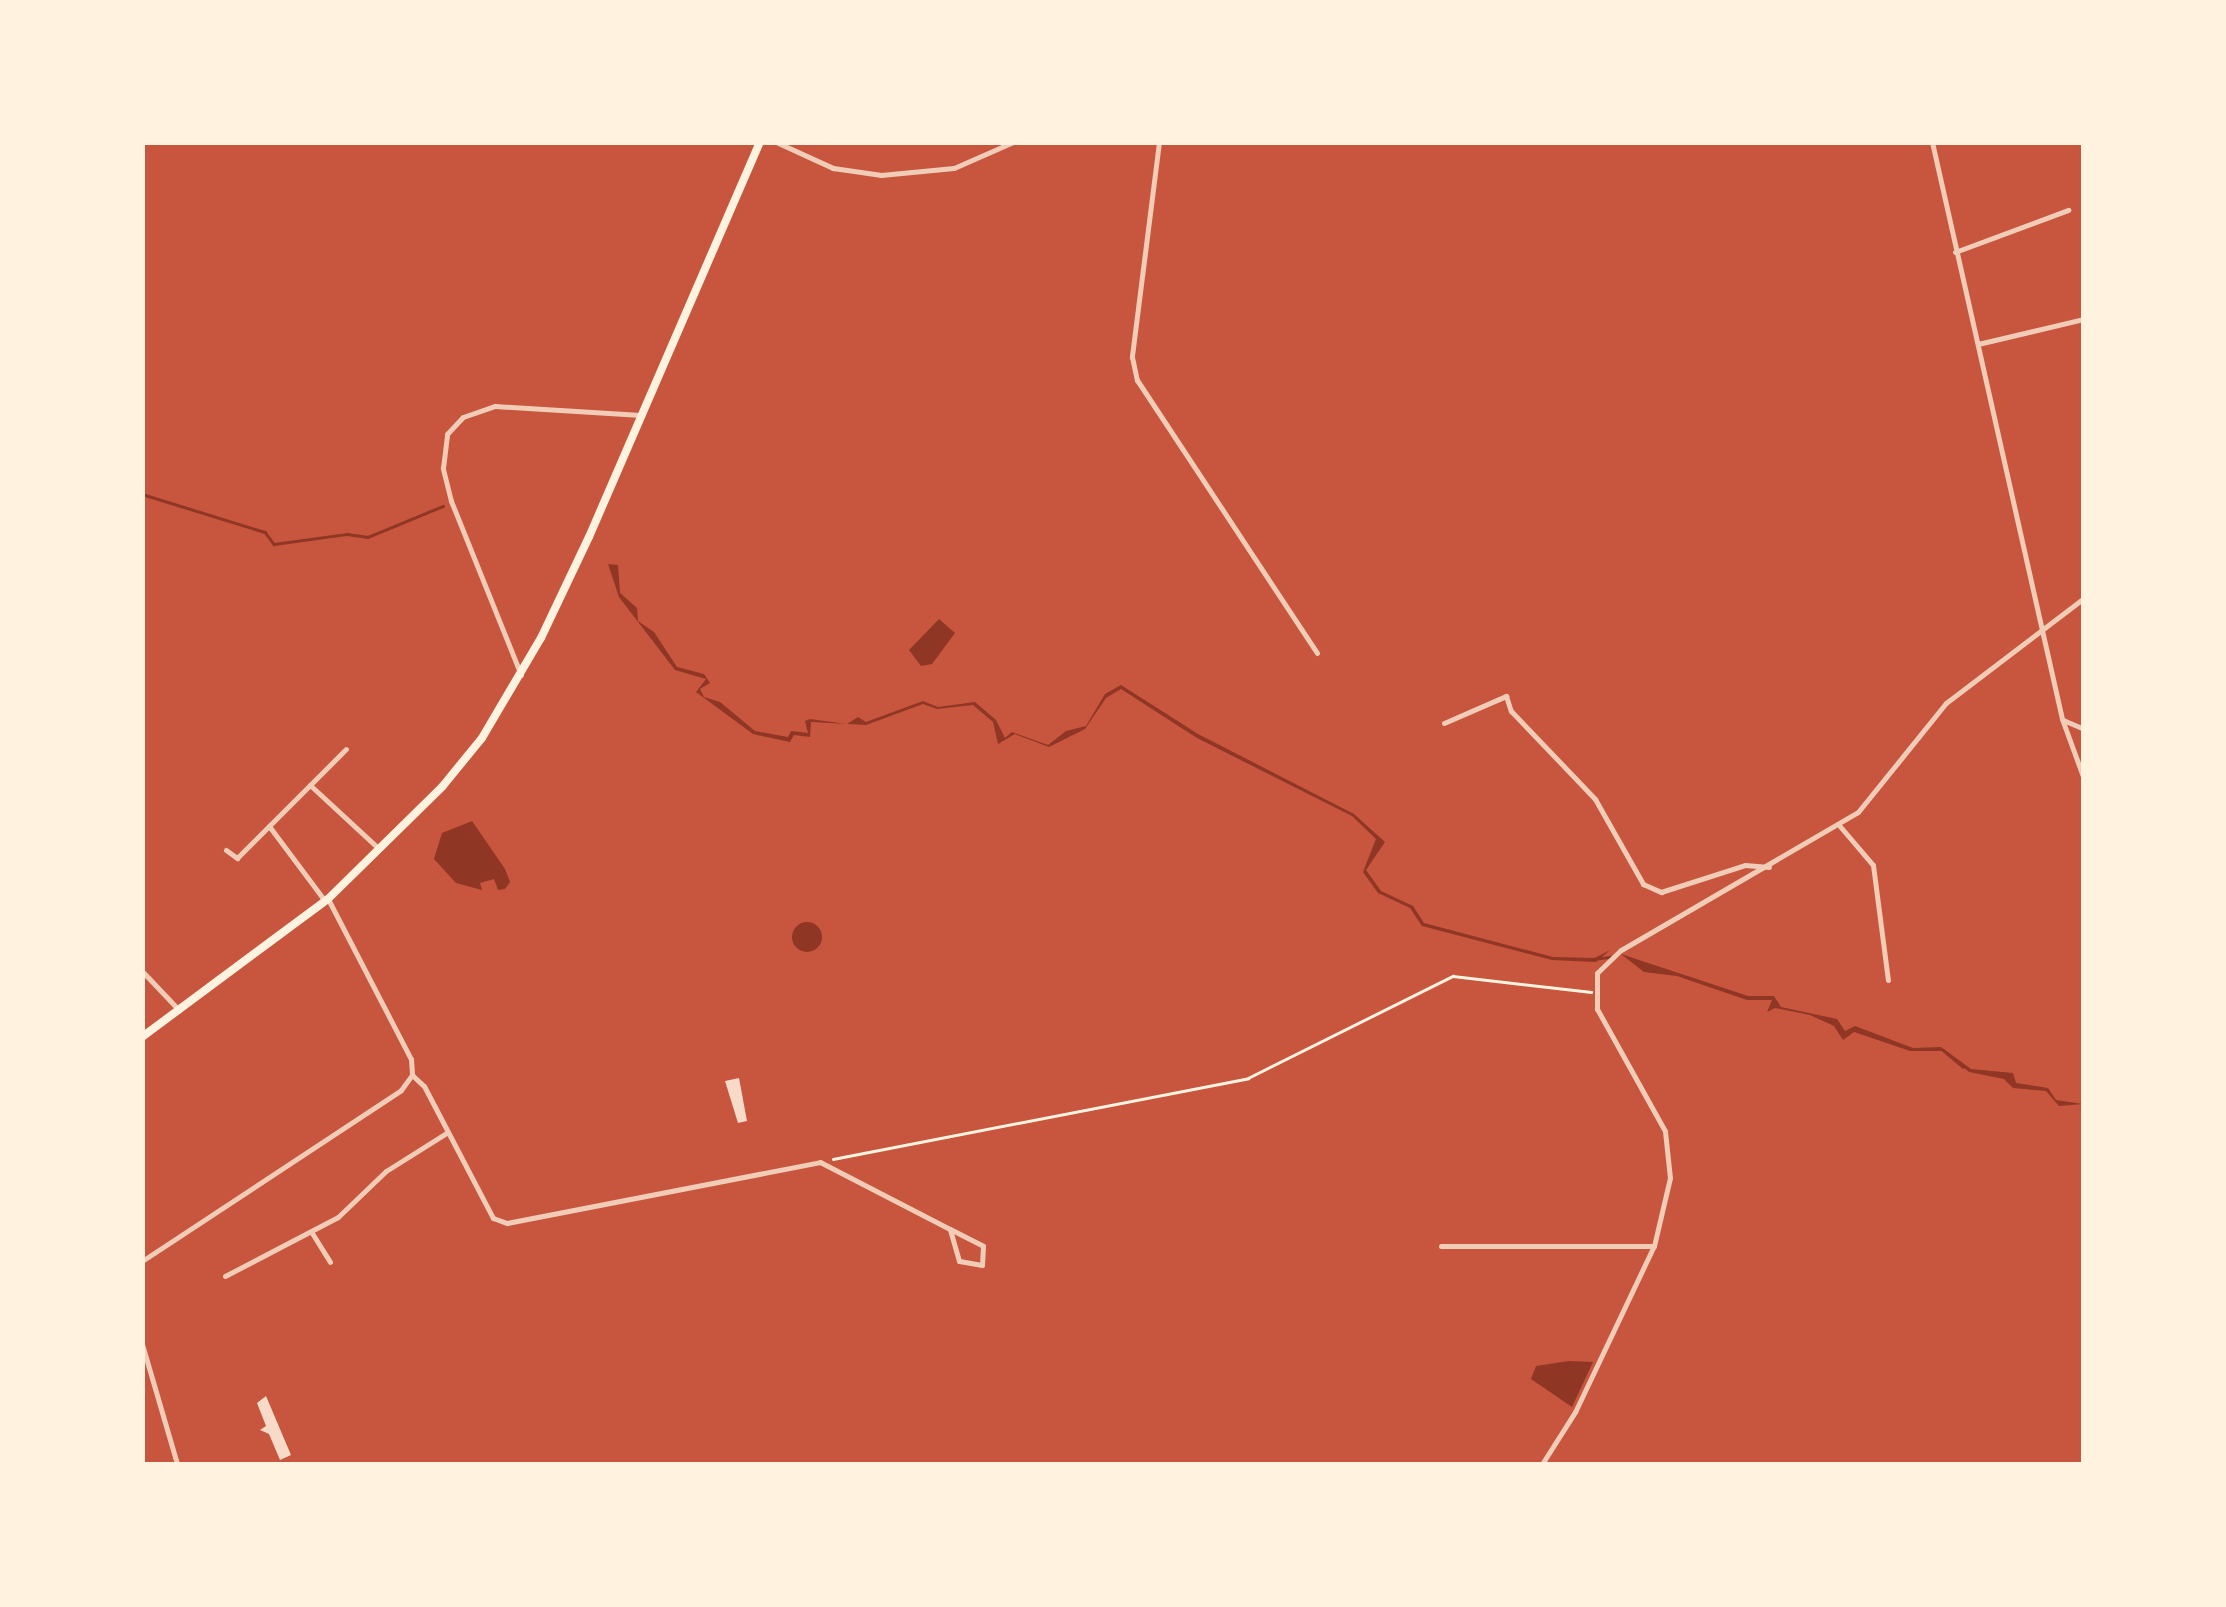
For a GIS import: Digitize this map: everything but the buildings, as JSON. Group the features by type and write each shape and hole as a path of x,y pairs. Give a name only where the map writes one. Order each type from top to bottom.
{"main road":[{"path":"142,1037 327,900 442,787 521,676 643,416 760,143"}],"street":[{"path":"776,142 833,168 881,176 954,168 1013,142"},
{"path":"1159,142 1132,357 1137,380 1317,653"},
{"path":"1932,142 2040,630 2062,719 2084,779"},
{"path":"1956,252 2068,210"},
{"path":"1978,344 2084,319"},
{"path":"521,676 450,501 443,468 447,434 463,417 495,406 643,416"},
{"path":"1542,1464 1575,1412 1654,1246 1670,1178 1665,1131 1593,992 1597,973 1621,950 1838,824 1882,790 1896,759 1946,703 2084,598"},
{"path":"1444,723 1506,696 1511,710 1595,799 1643,884 1661,892 1745,865 1770,866"},
{"path":"2062,719 2084,729"},
{"path":"226,850 237,858 346,749"},
{"path":"310,785 378,848"},
{"path":"1838,824 1873,865 1888,980"},
{"path":"269,826 327,900 411,1058 412,1075 448,1132 493,1218 507,1223 820,1162 983,1246 982,1265 959,1261 950,1229"},
{"path":"142,971 179,1010"},
{"path":"142,1261 401,1090 412,1075"},
{"path":"225,1276 312,1232 386,1171 448,1132"},
{"path":"312,1232 330,1262"},
{"path":"1441,1246 1654,1246"},
{"path":"142,1344 177,1464"}],"path":[{"path":"820,1162 1248,1078 1453,976 1593,992"}],"shaded area":[{"path":"608,564 618,565 620,593 637,608 638,621 654,632 677,667 704,674 710,683 700,689 704,697 720,702 755,731 788,737 791,731 808,733 805,721 810,719 847,724 811,722 810,737 794,735 790,742 753,734 696,692 706,679 675,670 619,597"},
{"path":"939,619 955,633 932,664 921,666 909,650"},
{"path":"1121,685 1198,734 1354,814 1385,842 1366,870 1381,891 1413,906 1424,923 1553,957 1595,958 1610,950 1596,962 1552,960 1422,926 1410,908 1378,893 1363,872 1376,839 1352,816 1197,738 1121,689 1106,698 1085,729 1049,747 1015,734 998,744 993,722 973,705 937,709 923,704 866,725 847,724 858,717 866,722 923,701 938,707 975,702 996,720 1005,738 1012,732 1048,745 1066,731 1086,726 1105,694"},
{"path":"472,821 505,869 510,882 505,889 498,890 494,879 480,883 482,890 456,883 434,859 442,833"},
{"path":"807,922 818,926 822,937 818,948 807,952 796,948 792,937 796,926"},
{"path":"1621,954 1748,996 1774,996 1781,1007 1837,1019 1845,1031 1855,1026 1913,1048 1941,1047 1971,1069 2013,1073 2016,1083 2048,1088 2056,1100 2083,1104 2059,1106 2046,1091 2013,1088 2004,1079 1969,1072 1945,1051 1910,1051 1854,1032 1843,1040 1834,1026 1810,1015 1775,1008 1767,1012 1772,1000 1747,1000 1677,976 1644,972"},
{"path":"1593,1362 1572,1407 1531,1379 1536,1366"}],"waterway":[{"path":"142,494 265,532 274,544 347,534 368,537 443,506"},
{"path":"1593,959 1610,957"},
{"path":"1943,1050 1963,1067"}]}
